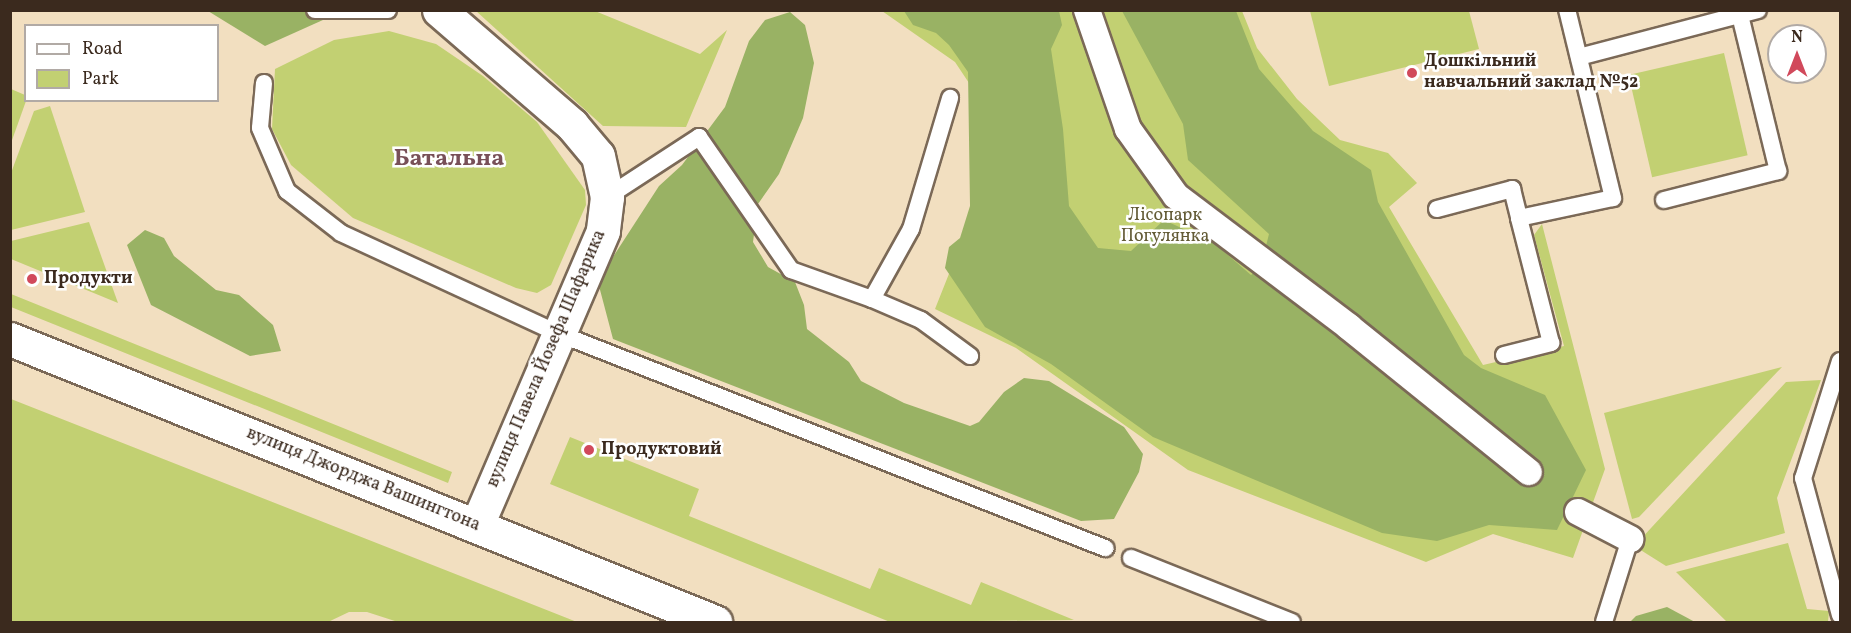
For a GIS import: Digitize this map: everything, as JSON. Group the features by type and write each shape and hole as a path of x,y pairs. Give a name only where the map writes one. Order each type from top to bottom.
{"main road":[{"name":"вулиця Павела Йозефа Шафарика","path":"438,10 572,125 598,156 607,197 603,231 477,525"},
{"name":"вулиця Джорджа Вашингтона","path":"10,339 715,622"}],"street":[{"path":"1087,10 1128,129 1176,196 1349,327 1529,472"},
{"path":"1578,512 1630,539"}],"lane":[{"path":"315,10 388,10"},
{"path":"1519,218 1613,198 1567,10"},
{"path":"1578,57 1758,10"},
{"path":"1664,200 1778,171 1740,15"},
{"path":"264,83 260,128 287,191 341,233 560,334 1105,548"},
{"path":"872,299 910,229 950,98"},
{"path":"607,197 699,137 791,270 872,299 921,320 970,356"},
{"path":"1437,209 1512,189 1551,343 1504,355"},
{"path":"1840,362 1803,478 1840,615"},
{"path":"1604,622 1630,539"},
{"path":"1131,558 1292,622"}],"green space":[{"path":"208,11 343,11 265,46"},
{"path":"476,11 595,11 700,54 727,30 686,127 603,126"},
{"name":"Лісопарк Погулянка","path":"882,11 1242,11 1257,48 1297,99 1340,140 1388,153 1417,183 1389,207 1483,365 1564,346 1534,235 1542,224 1605,469 1573,558 1493,534 1426,562 1188,470 1016,348 935,309 991,168 979,98 955,62"},
{"name":"Лісопарк Погулянка","path":"904,11 1059,11 1062,25 1051,49 1063,129 1069,206 1098,248 1131,251 1164,220 1214,243 1251,275 1261,266 1269,234 1188,160 1183,124 1122,11 1236,11 1259,69 1313,131 1371,170 1378,202 1464,355 1481,368 1545,395 1586,470 1557,530 1489,525 1437,541 1382,533 1153,437 1051,364 985,327 945,268 949,247 960,238 970,206 968,72 949,45 936,33 913,25"},
{"path":"1310,11 1469,11 1479,49 1329,86"},
{"path":"790,12 805,25 814,63 803,118 779,174 758,204 753,242 768,267 795,282 804,305 807,329 849,362 861,381 904,403 970,426 979,422 1004,392 1024,378 1049,381 1124,427 1143,454 1139,472 1114,519 1081,521 613,339 599,286 611,260 659,186 682,165 725,107 749,41 765,20"},
{"path":"389,31 436,44 483,76 537,122 585,190 586,205 551,285 537,293 516,288 353,218 291,165 272,129 275,69 334,40"},
{"path":"1724,53 1748,155 1652,177 1629,75"},
{"path":"11,89 24,95 26,102 11,143"},
{"path":"50,106 85,212 11,230 11,173 34,111"},
{"path":"89,222 118,303 11,259 11,241"},
{"path":"145,230 164,238 174,256 216,290 239,295 273,325 281,351 250,356 151,305 127,245"},
{"path":"11,294 452,472 448,483 11,307"},
{"path":"1782,367 1639,517 1632,519 1604,413"},
{"path":"1821,380 1777,498 1785,533 1666,566 1639,549 1639,541 1786,382"},
{"path":"11,399 577,622 398,622 367,612 349,612 328,622 11,622"},
{"path":"570,437 699,489 689,516 870,589 879,568 971,605 981,582 1074,620 890,622 550,484"},
{"path":"1788,543 1807,609 1829,611 1828,622 1727,622 1676,572"},
{"path":"1667,607 1695,622 1630,622 1636,616"}],"place":[{"name":"Дошкільний навчальний заклад №52","path":"1412,73"},
{"name":"Продукти","path":"32,279"},
{"name":"Продуктовий","path":"589,450"}],"district":[{"name":"Батальна","path":"449,160"}]}
